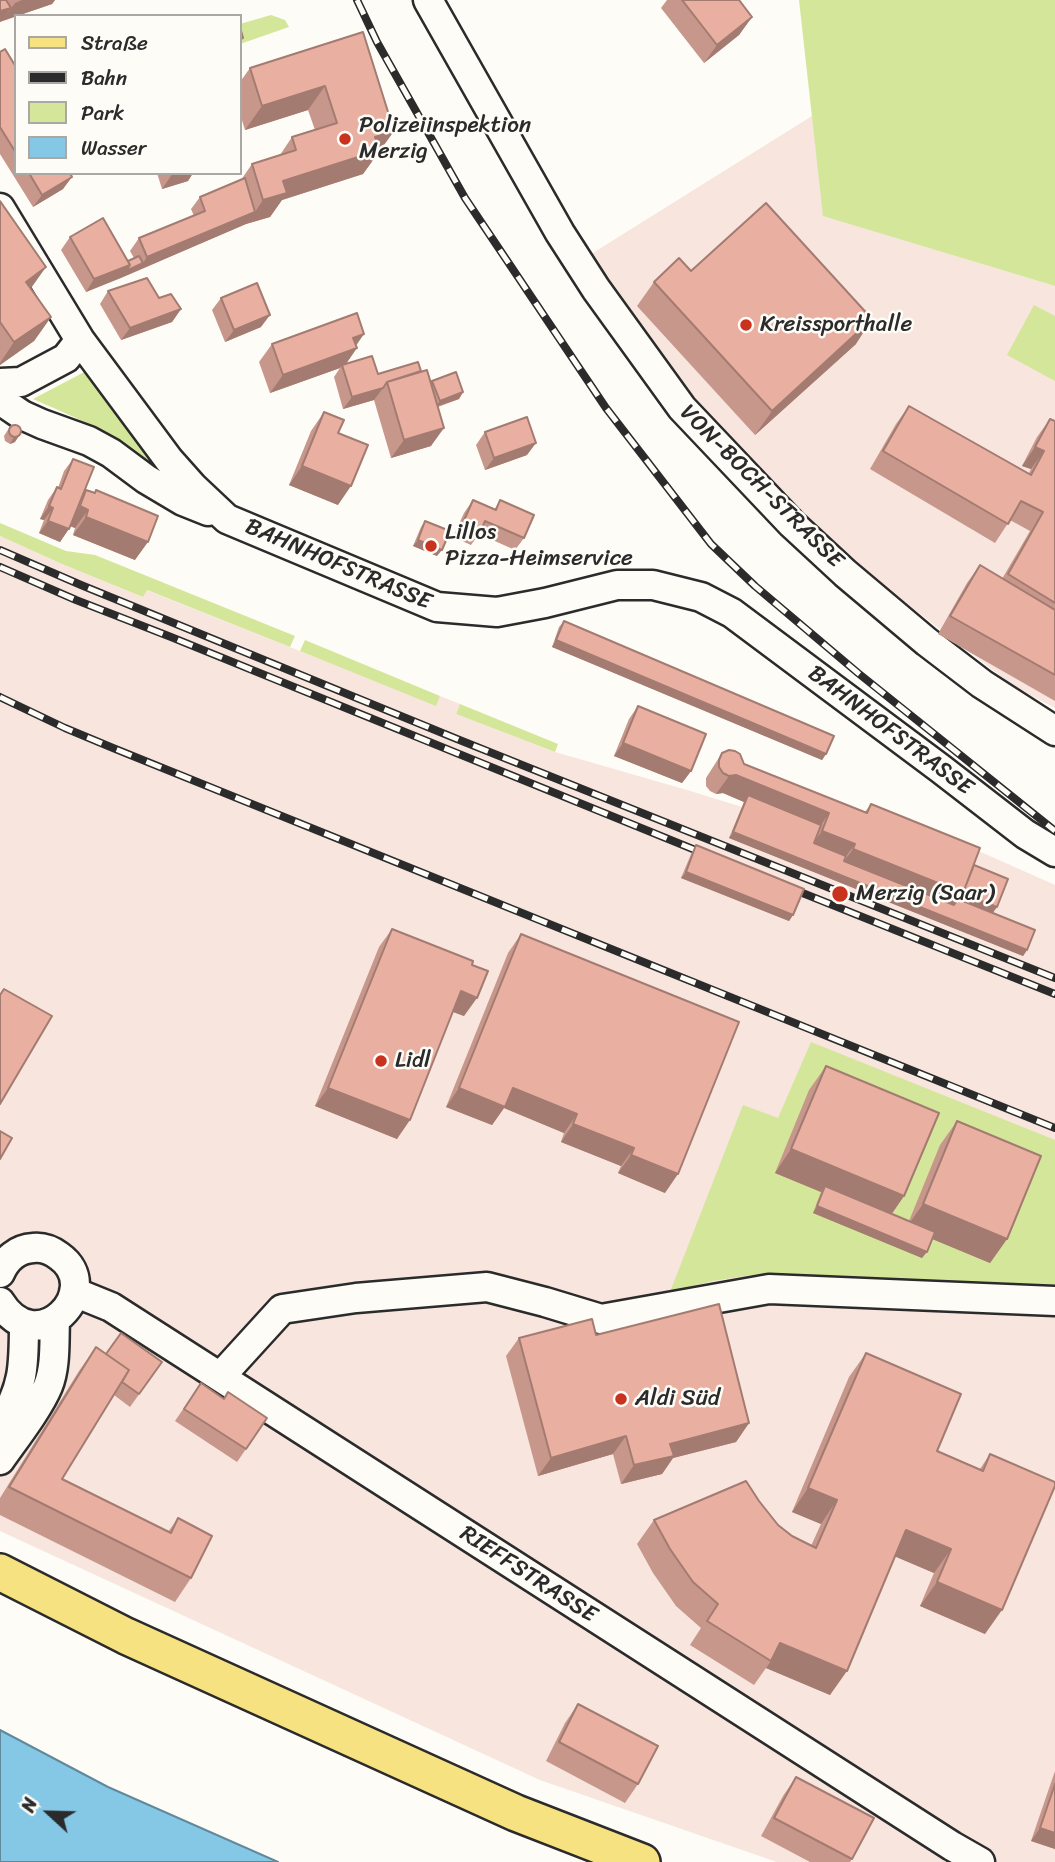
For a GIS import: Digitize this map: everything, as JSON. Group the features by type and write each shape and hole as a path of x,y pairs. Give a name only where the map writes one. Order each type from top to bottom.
{"main road":[{"path":"0,1572 127,1636 516,1813 642,1862"}],"street":[{"name":"VON-BOCH-STRASSE","path":"428,0 560,233 596,289 682,408 792,524 845,573 926,642 982,684 1055,731"},
{"name":"BAHNHOFSTRASSE","path":"0,208 80,340 169,460 227,519 437,607 497,612 545,603 617,584 653,584 701,597 732,613 1025,834 1055,852"},
{"path":"0,383 21,382 66,358 80,340"},
{"path":"0,400 41,424 89,441 183,501 227,519"},
{"path":"0,1302 14,1319 34,1326 55,1320 64,1313 74,1292 70,1268 53,1252 32,1248 4,1258"},
{"path":"220,1377 282,1309 369,1297 486,1287 601,1319 769,1289 1055,1301"},
{"name":"RIEFFSTRASSE","path":"74,1292 111,1307 929,1832 981,1862"},
{"path":"0,1460 48,1386 52,1371 55,1320"},
{"path":"0,1424 17,1395 24,1356 24,1324"}],"shaded area":[{"path":"812,116 824,216 1055,286 1055,708 1016,688 814,532 644,341 588,256"},
{"path":"0,536 143,597 146,590 436,705 440,696 460,704 456,714 555,752 810,828 842,862 875,805 1055,885 1055,1862 777,1862 540,1780 0,1531"}],"green space":[{"path":"799,0 1055,0 1055,286 823,216"},
{"path":"271,15 285,20 289,27 242,43 242,23"},
{"path":"1034,305 1055,316 1055,381 1007,355"},
{"path":"92,368 161,461 153,469 106,434 33,399"},
{"path":"0,523 66,551 95,555 295,636 290,647 147,590 143,597 0,536"},
{"path":"305,640 440,696 436,706 300,651"},
{"path":"460,704 558,744 555,752 456,714"},
{"path":"811,1042 1055,1140 1055,1290 790,1274 751,1275 712,1281 670,1292 743,1105 778,1118"}],"water":[{"path":"0,1730 108,1787 278,1862 0,1862"}],"building":[{"path":"0,0 6,0 11,8 0,11"},
{"path":"682,0 739,0 752,17 717,45"},
{"path":"363,32 394,131 375,137 380,150 283,181 287,193 263,200 252,164 296,150 292,137 337,123 325,86 262,106 250,68"},
{"path":"5,49 14,64 14,150 0,127 0,52"},
{"path":"30,175 71,175 72,177 42,195"},
{"path":"245,178 255,212 147,257 139,238 205,211 200,197"},
{"path":"0,201 46,267 26,282 51,317 14,342 0,322"},
{"name":"Kreissporthalle","path":"766,203 872,319 772,411 654,282 679,258 691,271"},
{"path":"103,218 130,265 94,279 70,237"},
{"path":"139,256 143,263 126,271 130,265 128,261"},
{"path":"147,278 159,298 171,294 181,309 130,328 108,291"},
{"path":"257,283 270,315 234,330 221,298"},
{"path":"357,313 364,334 353,338 357,348 283,375 272,344"},
{"path":"372,356 378,374 418,362 421,371 387,382 383,388 352,397 342,365"},
{"path":"427,370 444,428 404,440 387,382"},
{"path":"456,372 463,392 440,401 432,381"},
{"path":"909,406 1031,475 1044,451 1035,447 1050,419 1055,421 1055,603 1008,574 1043,512 1021,501 1008,524 883,451"},
{"path":"324,412 344,420 338,433 368,445 351,486 302,466"},
{"path":"527,417 536,443 494,458 485,432"},
{"path":"10,426 20,426 20,436 10,436"},
{"path":"73,459 94,467 69,529 48,521 53,508 49,506 57,487 61,489"},
{"path":"86,490 95,493 96,490 158,516 148,542 86,517 88,510 80,506"},
{"path":"473,500 496,510 500,500 534,515 524,538 485,521 480,533 462,525"},
{"path":"425,521 450,531 442,550 418,540"},
{"path":"980,565 1055,610 1055,675 950,616"},
{"path":"564,621 834,736 826,754 556,640"},
{"path":"638,706 706,734 691,771 623,743"},
{"path":"729,750 740,754 744,764 867,813 871,804 980,848 963,893 853,849 855,844 822,831 829,813 736,775 723,773 719,760 722,753"},
{"path":"748,795 821,825 814,843 846,856 844,861 954,905 958,899 1035,930 1027,950 733,832"},
{"path":"696,845 804,889 793,915 686,872"},
{"path":"974,865 1008,879 997,907 961,893"},
{"name":"Lidl","path":"392,929 473,961 472,965 488,971 477,998 461,991 410,1120 328,1088"},
{"path":"521,934 739,1022 678,1174 631,1155 634,1148 573,1124 577,1114 513,1088 505,1107 459,1088"},
{"path":"4,989 52,1016 0,1104 0,995"},
{"path":"826,1066 939,1113 904,1196 791,1149"},
{"path":"957,1121 1041,1156 1007,1239 923,1204"},
{"path":"0,1131 12,1138 0,1159"},
{"path":"825,1186 935,1232 927,1252 817,1206"},
{"name":"Aldi Süd","path":"719,1304 749,1423 670,1444 674,1456 634,1465 626,1436 551,1458 519,1338 592,1319 596,1335"},
{"path":"121,1333 162,1362 139,1394 122,1382 129,1370 106,1354"},
{"path":"96,1347 129,1370 62,1479 171,1533 178,1518 212,1536 191,1578 9,1487"},
{"path":"866,1353 961,1394 937,1451 983,1471 990,1454 1055,1482 1055,1486 1002,1610 937,1582 951,1549 906,1530 847,1671 780,1643 771,1661 707,1621 718,1604 693,1582 654,1520 746,1481 778,1525 792,1536 816,1548 837,1500 808,1488"},
{"path":"201,1383 224,1399 228,1392 267,1418 246,1449 184,1409"},
{"path":"578,1704 658,1746 638,1784 559,1742"},
{"path":"796,1777 874,1818 852,1859 774,1818"},
{"path":"1055,1784 1055,1833 1040,1828"}],"railway":[{"path":"357,0 377,42 465,198 606,408 711,544 755,586 858,673 1055,831"},
{"path":"0,550 457,739 1055,978"},
{"path":"0,567 710,856"},
{"path":"0,697 113,748 1055,1128"},
{"path":"785,886 1055,994"}],"place":[{"name":"Polizeiinspektion Merzig","path":"345,139"},
{"name":"Kreissporthalle","path":"746,325"},
{"name":"Lillos Pizza-Heimservice","path":"431,546"},
{"name":"Merzig (Saar)","path":"840,894"},
{"name":"Lidl","path":"381,1061"},
{"name":"Aldi Süd","path":"621,1399"}]}
